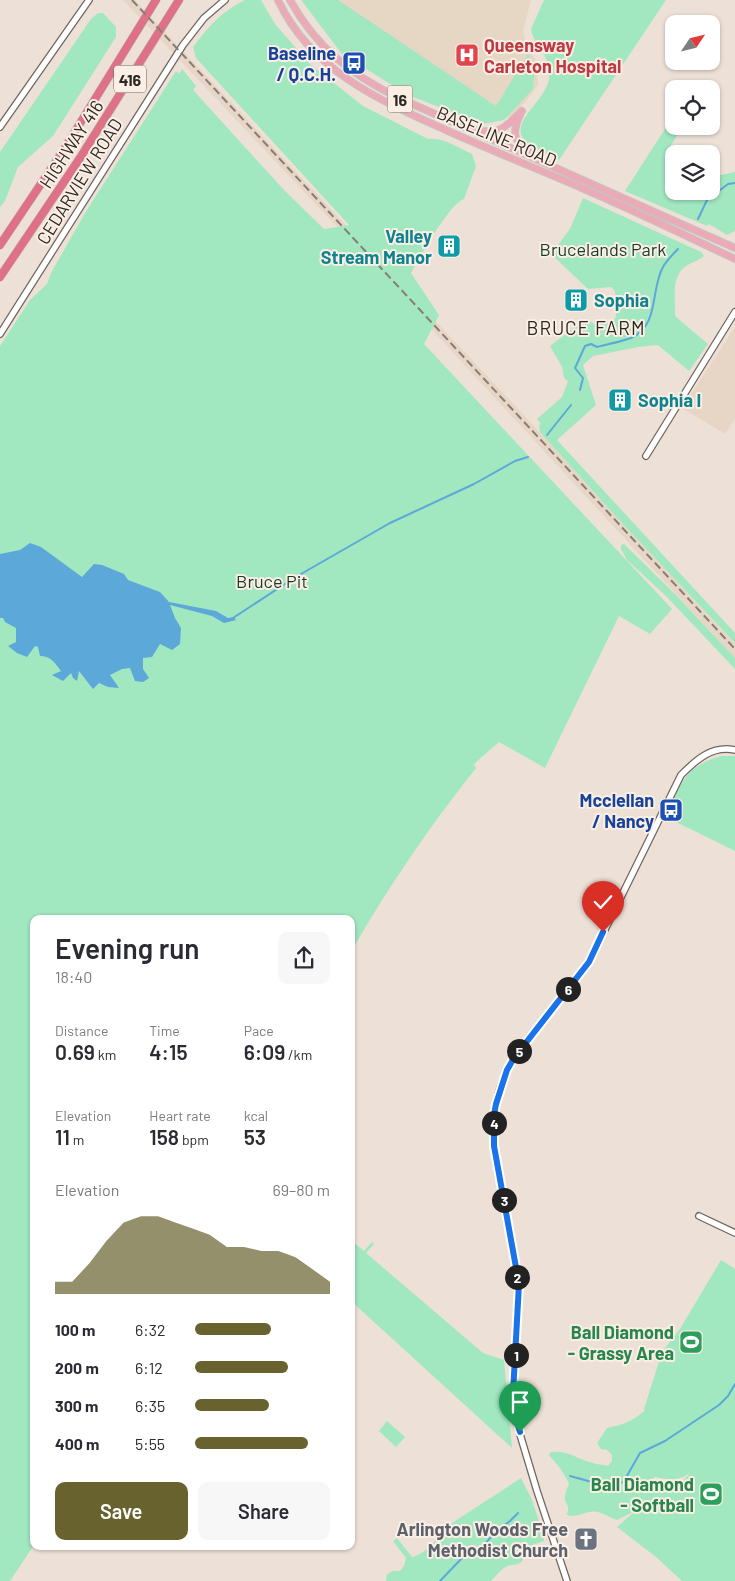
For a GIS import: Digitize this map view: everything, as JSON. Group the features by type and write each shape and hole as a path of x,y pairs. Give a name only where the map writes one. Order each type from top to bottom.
{"highway":[{"name":"HIGHWAY 416","path":"0,246 63,151 156,0"},
{"name":"HIGHWAY 416","path":"0,277 80,158 179,0"}],"main road":[{"name":"BASELINE ROAD","path":"278,0 291,23 318,55 336,71 376,98 494,152 584,189 735,259"},
{"name":"BASELINE ROAD","path":"290,0 325,49 339,62 388,93 735,248"},
{"path":"455,123 485,132 492,132 504,128 522,111 514,127 518,141 524,149 548,164"}],"street":[{"path":"0,127 89,0"},
{"name":"CEDARVIEW ROAD","path":"0,334 183,44 204,18 225,0"},
{"path":"646,456 735,312"},
{"path":"567,1581 537,1491 514,1412 513,1393 519,1284 494,1146 494,1115 500,1088 507,1070 519,1051 589,962 681,774 701,756 716,751 735,750"},
{"path":"699,1216 735,1233"}],"shaded area":[{"path":"123,0 135,0 548,441 735,644 735,658 340,230"},
{"name":"Queensway Carleton Hospital","path":"330,0 531,0 523,31 527,46 537,63 538,85 510,118 493,116"},
{"path":"735,327 735,419 725,434 682,408"}],"green space":[{"name":"Bruce Pit","path":"245,0 261,0 275,24 310,64 363,106 428,139 445,141 472,154 476,166 464,199 443,220 411,273 439,315 424,344 672,609 650,634 619,616 545,768 499,742 475,763 476,768 410,857 355,945 355,915 30,915 31,1550 10,1581 0,1581 0,346 30,300 47,284 51,273 85,213 176,71 179,74 182,69 196,86 193,90 284,190 324,229 349,225 196,58 193,47 216,20"},
{"path":"301,0 338,0 496,106 528,54 535,68 533,89 504,120 483,124 408,95 342,54"},
{"path":"544,0 666,0 559,160 528,144 522,136 521,129 523,121 546,88 549,79 548,63 531,29"},
{"path":"98,13 103,13 116,27 116,37 53,136 18,167 5,201 0,207 0,152 91,19"},
{"path":"665,129 665,135 677,135 671,145 665,145 665,200 720,200 720,175 735,172 735,231 727,235 709,224 707,226 625,191"},
{"name":"Brucelands Park","path":"583,198 701,252 704,256 686,266 678,276 675,289 675,316 708,344 689,371 658,345 593,356 583,365 596,405 557,440 735,633 735,643 622,523 540,432 539,425 541,424 537,419 562,397 568,381 564,378 562,367 550,346 576,326 591,322 595,324 613,321 616,317 615,291 611,287 588,289 551,254 570,229"},
{"path":"624,544 675,594 735,658 735,669 665,595 627,560 621,549 621,545"},
{"path":"721,756 735,756 735,851 666,817 675,795 691,771 709,760"},
{"path":"372,1242 374,1244 366,1253 483,1353 504,1360 512,1448 355,1305 355,1243 364,1251"},
{"path":"721,1260 735,1269 735,1581 682,1581 656,1557 617,1527 635,1511 617,1520 594,1511 573,1516 566,1514 568,1506 565,1498 569,1483 549,1455 551,1452 562,1452 595,1464 608,1466 612,1461 612,1455 607,1450 601,1449 597,1443 607,1428 628,1422 645,1410 662,1352 680,1329","holes":["690,1473 683,1481 663,1485 652,1479 655,1477 677,1479"]},
{"path":"387,1421 405,1437 396,1447 379,1431"},
{"path":"521,1478 532,1500 544,1541 527,1547 525,1557 520,1563 504,1568 491,1581 386,1581 387,1574 393,1571 400,1571 404,1566 406,1558 393,1541 397,1538 412,1557 416,1556 430,1546 443,1529"}],"water":[{"path":"30,543 41,547 82,577 94,564 102,565 124,574 128,580 160,592 169,602 216,611 228,618 234,617 236,620 224,623 212,616 170,605 181,628 180,644 172,650 160,644 152,657 143,658 143,669 149,678 143,682 135,681 130,668 122,669 110,675 119,688 108,687 99,683 93,689 79,671 77,681 71,673 63,681 52,675 61,671 50,658 40,656 38,647 35,646 27,657 17,653 8,646 16,642 16,628 5,622 3,618 0,618 0,554 20,550"}],"waterway":[{"path":"698,219 707,200 728,184 735,183"},
{"path":"580,390 583,378 575,368 585,346 591,344 597,347 618,342 631,338 640,332 650,316 659,276 663,267 678,249"},
{"path":"547,435 571,405"},
{"path":"233,618 294,578 390,523 474,484 515,461 528,457"},
{"path":"570,1476 610,1487 618,1485 624,1481 640,1453 665,1441 719,1405 728,1396 735,1384"},
{"path":"440,1581 463,1557 486,1543 495,1532 518,1513"}],"railway":[{"path":"132,0 735,649"}],"place":[{"name":"Queensway Carleton Hospital","path":"467,55"},
{"name":"Baseline / Q.C.H.","path":"354,63"},
{"name":"Valley Stream Manor","path":"449,246"},
{"name":"Sophia","path":"576,300"},
{"name":"Sophia I","path":"620,400"},
{"name":"Mcclellan / Nancy","path":"671,810"},
{"name":"Ball Diamond - Grassy Area","path":"691,1342"},
{"name":"Ball Diamond - Softball","path":"711,1494"},
{"name":"Arlington Woods Free Methodist Church","path":"586,1539"}],"district":[{"name":"BRUCE FARM","path":"586,327"}],"route":[{"path":"520,1432 513,1403 519,1284 494,1146 494,1115 500,1088 514,1058 589,962 603,932"}]}
